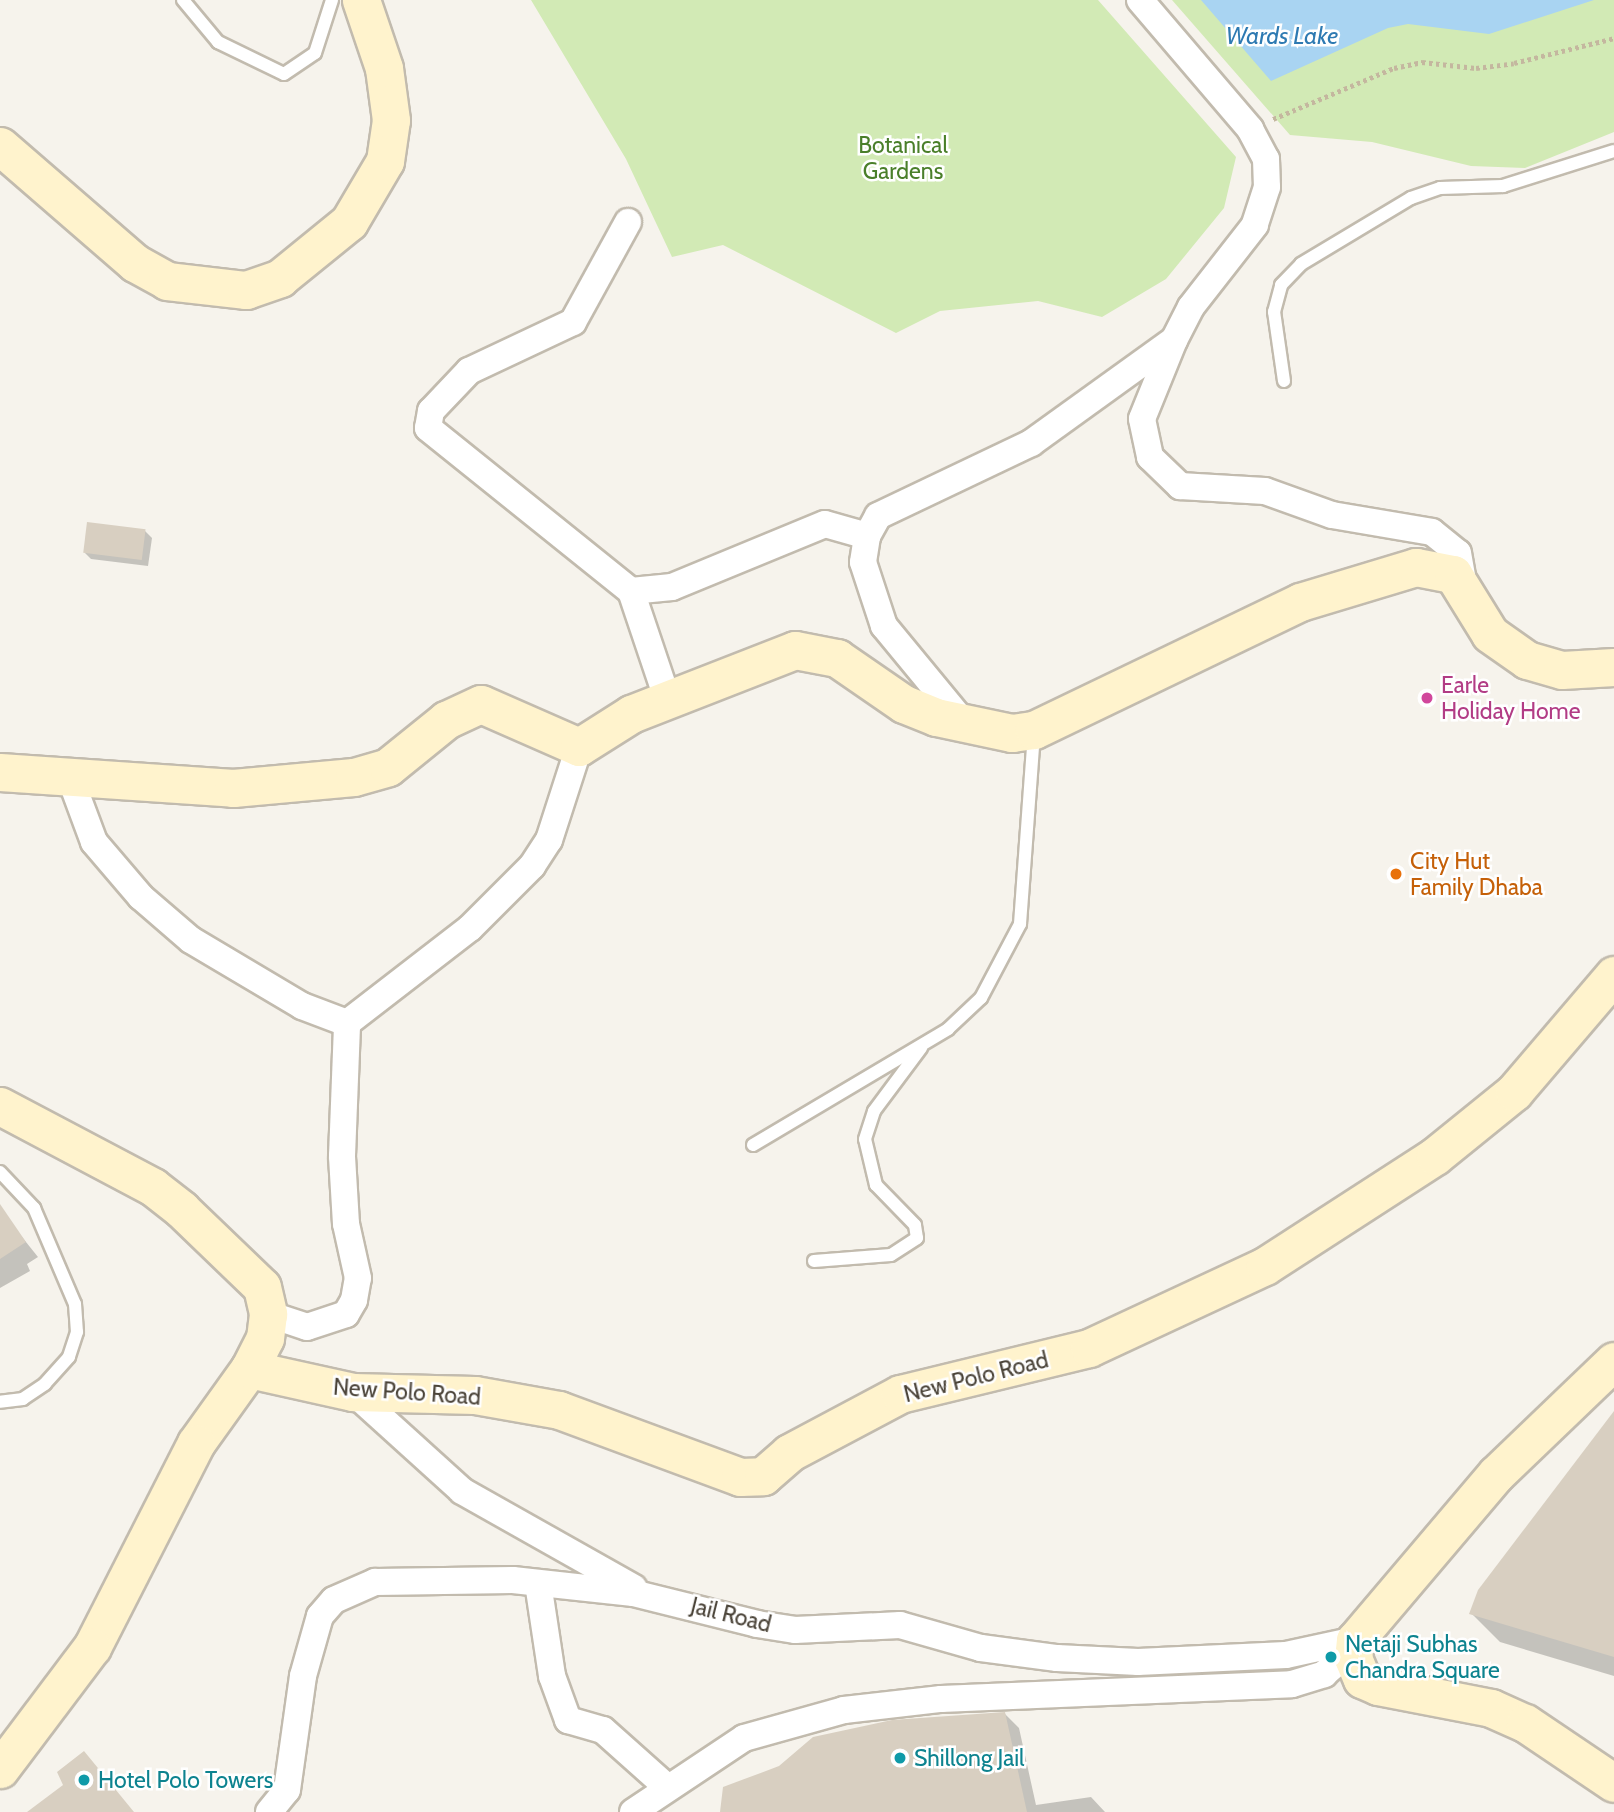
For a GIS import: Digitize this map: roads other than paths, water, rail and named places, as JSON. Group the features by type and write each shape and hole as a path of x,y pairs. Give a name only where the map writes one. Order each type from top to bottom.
{"street":[{"path":"0,146 135,263 166,281 246,290 280,278 349,222 385,161 391,120 386,81 361,0"},
{"path":"1140,0 1250,129 1266,159 1264,207 1174,340 1142,419 1142,439 1163,475 1180,486 1265,491 1332,515 1432,532 1458,553 1464,588 1490,634 1527,660 1562,670 1614,667"},
{"path":"628,222 573,322 469,371 427,422 631,591 667,698"},
{"path":"964,723 884,626 863,562 867,536 878,516 1031,443 1174,340"},
{"path":"631,591 672,587 825,524 867,536"},
{"path":"347,1023 470,928 532,866 549,840 579,747 667,698 772,657 818,650 904,704 994,733 1034,730 1245,624 1347,584 1393,570 1439,567 1464,588"},
{"path":"0,772 71,780 233,788 354,777 388,767 446,720 481,704 579,747"},
{"path":"71,780 94,842 141,897 191,940 302,1006 347,1023"},
{"name":"New Polo Road","path":"249,1369 353,1392 475,1395 559,1410 740,1476 763,1476 789,1453 900,1394 1089,1348 1265,1266 1435,1156 1514,1092 1614,975"},
{"path":"268,1314 307,1327 339,1318 354,1300 358,1278 346,1224 342,1156 347,1023"},
{"path":"0,1107 153,1187 181,1209 262,1287 268,1314 265,1338 249,1369 196,1443 92,1647 0,1769"},
{"path":"633,1812 744,1738 845,1710 941,1699 1292,1684 1324,1674 1354,1644 1496,1474 1614,1361"},
{"path":"353,1392 462,1491 652,1597"},
{"name":"Jail Road","path":"269,1812 287,1790 303,1676 320,1616 334,1600 397,1579 538,1583 652,1597 757,1624 795,1630 900,1625 981,1648 1057,1658 1138,1662 1286,1655 1354,1644"},
{"path":"538,1583 552,1676 568,1720 603,1730 667,1787"},
{"path":"1354,1644 1354,1667 1367,1682 1491,1708 1587,1759 1614,1783"}],"lane":[{"path":"183,0 218,42 284,74 315,53 332,0"},
{"path":"1284,381 1274,312 1281,285 1301,264 1411,198 1440,188 1503,186 1614,151"},
{"path":"753,1145 926,1042 981,998 1020,924 1034,730"},
{"path":"814,1261 891,1255 918,1238 915,1225 876,1185 865,1139 874,1111 926,1042"},
{"path":"0,1172 34,1208 75,1304 77,1332 69,1357 45,1384 23,1399 0,1402"}],"water":[{"name":"Wards Lake","path":"1201,0 1594,0 1489,34 1408,24 1388,28 1271,81"}],"place":[{"name":"Earle Holiday Home","path":"1427,698"},
{"name":"City Hut Family Dhaba","path":"1396,874"},
{"name":"Netaji Subhas Chandra Square","path":"1331,1657"},
{"name":"Shillong Jail","path":"900,1758"},
{"name":"Hotel Polo Towers","path":"84,1780"}],"park label":[{"name":"Botanical Gardens","path":"903,158"}]}
